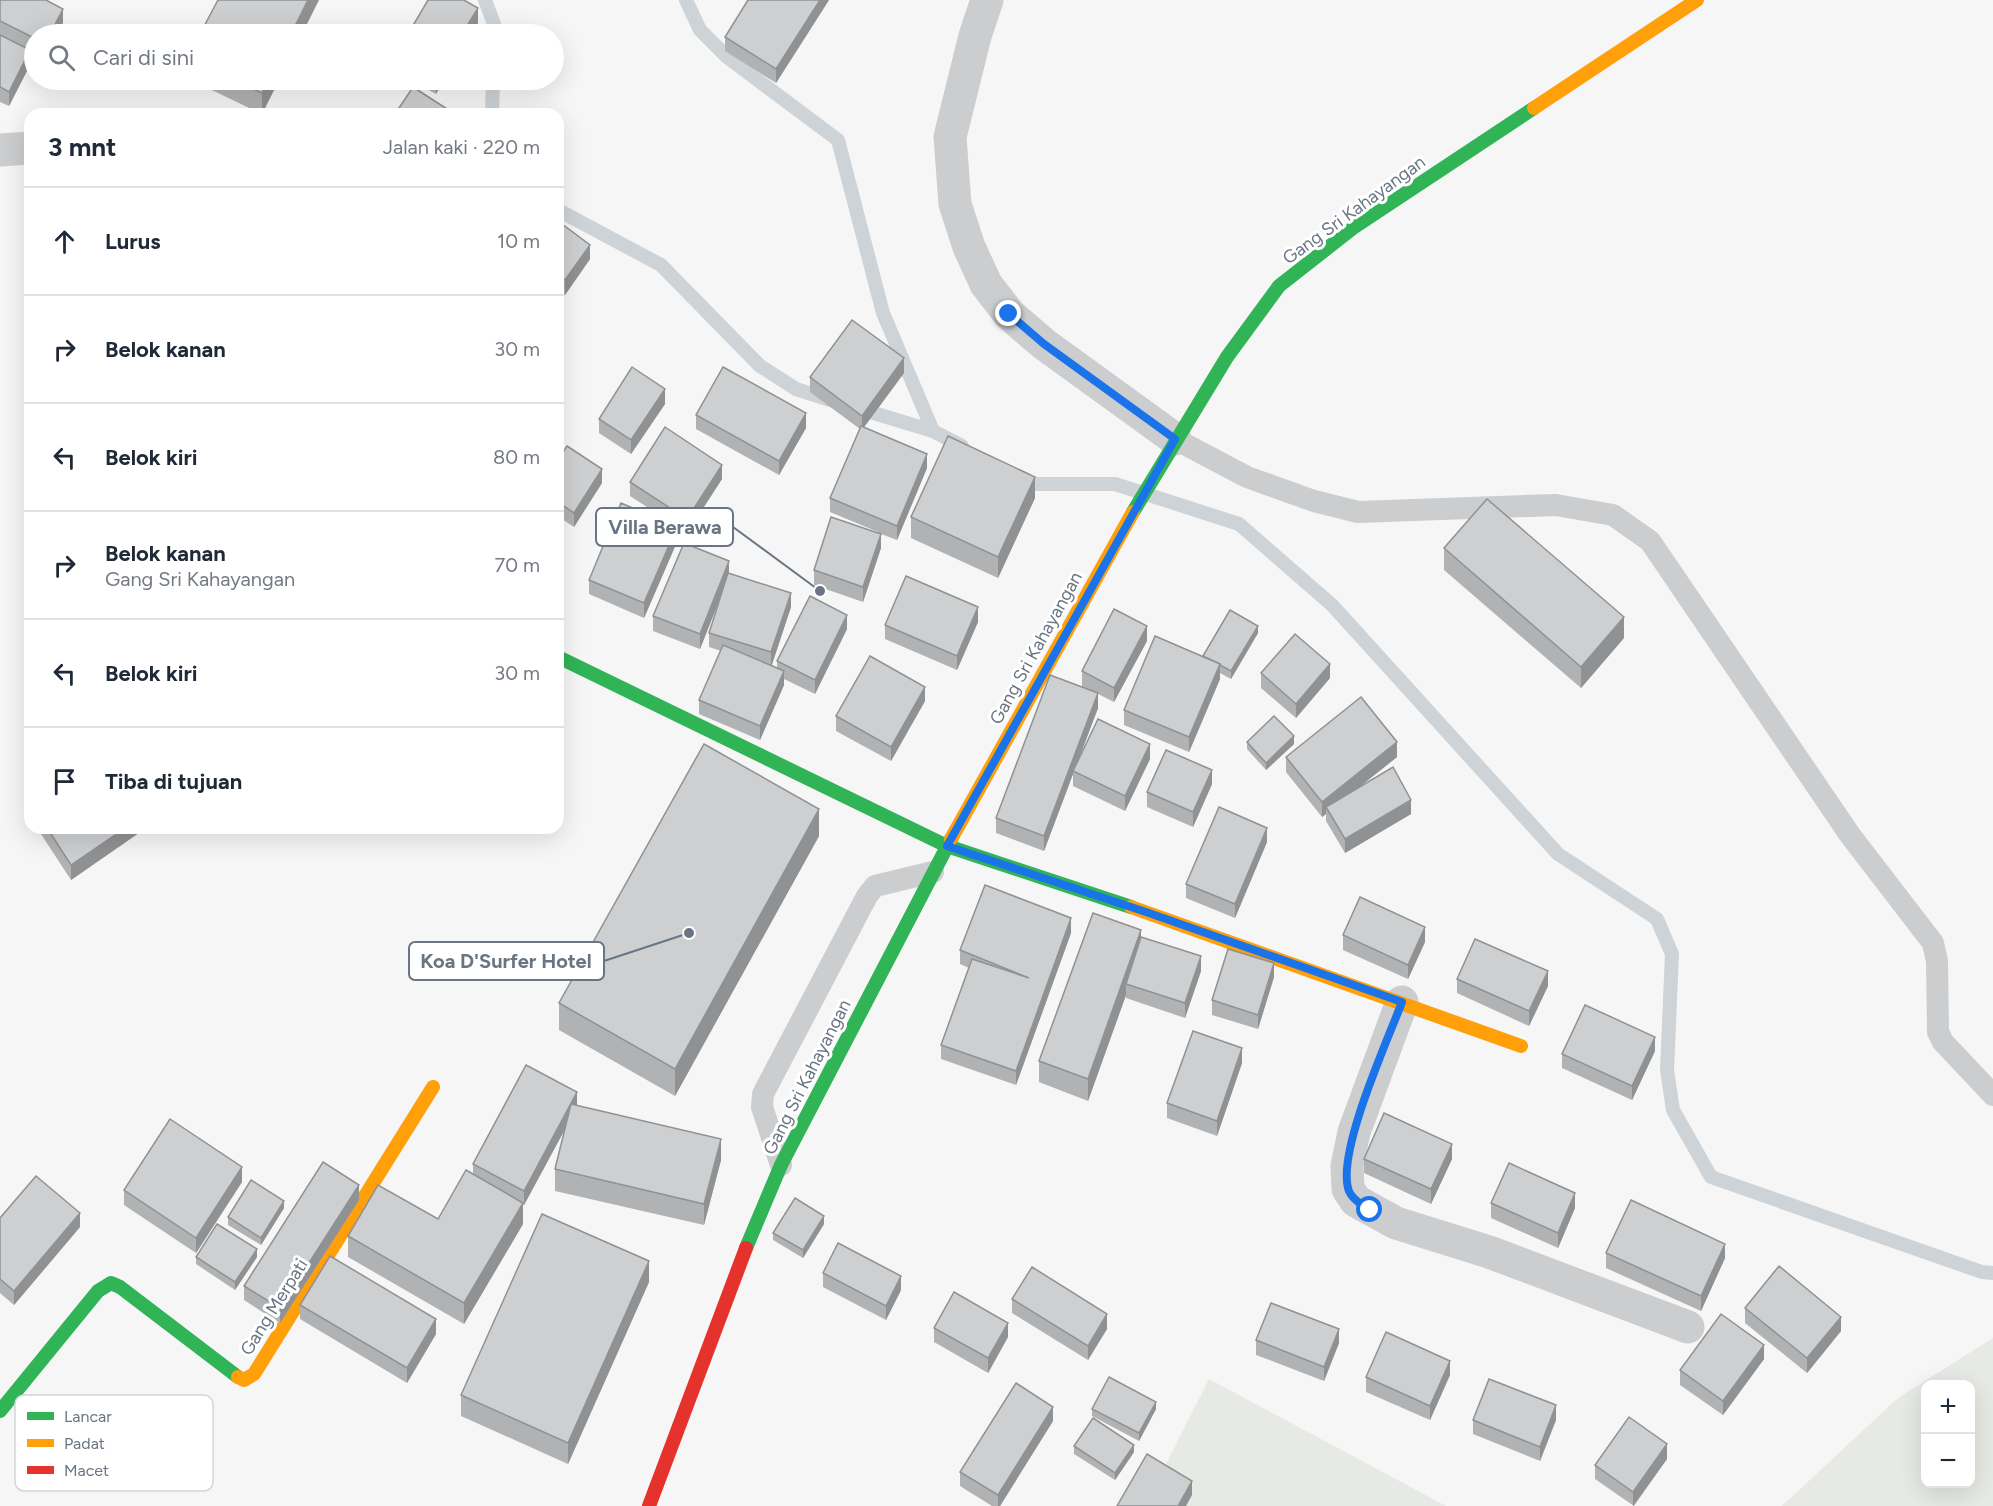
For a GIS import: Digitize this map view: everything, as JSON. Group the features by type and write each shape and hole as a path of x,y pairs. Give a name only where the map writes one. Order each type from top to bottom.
{"street":[{"path":"987,0 975,36 951,137 955,204 969,247 986,284 1009,314 1044,344 1175,439"},
{"name":"Gang Sri Kahayangan","path":"649,1506 740,1263 781,1165 947,846 1175,439 1227,357 1279,286 1353,228 1697,0"},
{"path":"0,150 24,148"},
{"path":"564,660 947,846 1146,912 1521,1046"},
{"path":"1402,1002 1354,1132 1347,1166 1348,1189 1356,1201 1396,1223 1489,1252 1688,1327"},
{"name":"Gang Merpati","path":"0,1411 98,1291 111,1283 120,1287 235,1376 244,1380 254,1374 433,1087"}],"lane":[{"path":"1175,439 1247,477 1314,501 1358,512 1556,505 1613,515 1632,526 1650,541 1850,835 1934,943 1937,961 1938,1032 1944,1042 1993,1095"},
{"path":"781,1165 762,1107 763,1094 867,896 875,886 933,872"}],"shaded area":[{"path":"1993,1338 1993,1506 1782,1506 1898,1398 1921,1383 1921,1488 1975,1488 1975,1380 1926,1380"},
{"path":"1209,1379 1446,1506 1145,1506"}],"building":[{"path":"0,0 46,0 63,9 55,24 24,24 24,33 0,21"},
{"path":"218,0 308,0 296,24 205,24"},
{"path":"428,0 464,0 478,8 468,24 414,24"},
{"path":"748,0 820,0 776,69 725,37"},
{"path":"0,35 24,47 24,62 9,92 0,87"},
{"path":"411,90 418,90 446,108 399,108"},
{"path":"564,226 590,245 564,279"},
{"path":"852,320 904,358 862,416 810,377"},
{"path":"632,367 665,389 631,440 599,419"},
{"path":"723,367 806,413 779,461 696,415"},
{"path":"861,426 927,454 897,526 830,498"},
{"path":"665,427 722,465 687,519 630,482"},
{"path":"948,436 1035,477 998,557 911,517"},
{"path":"567,446 602,469 574,513 564,506 564,451"},
{"path":"1487,499 1624,617 1581,667 1444,548"},
{"path":"621,503 677,527 644,603 589,580"},
{"path":"831,517 881,534 863,587 814,570"},
{"path":"684,543 729,561 700,634 653,616"},
{"path":"728,573 791,593 771,652 709,633"},
{"path":"906,576 978,607 957,656 885,625"},
{"path":"810,596 847,615 815,680 777,661"},
{"path":"1114,609 1147,626 1114,688 1082,671"},
{"path":"1230,610 1258,626 1231,671 1203,656"},
{"path":"1295,634 1330,664 1296,704 1261,673"},
{"path":"1155,636 1220,664 1189,737 1124,710"},
{"path":"723,645 784,671 760,726 699,700"},
{"path":"870,656 925,687 891,747 836,716"},
{"path":"1050,675 1098,693 1044,836 996,818"},
{"path":"1361,697 1397,742 1322,802 1286,757"},
{"path":"1274,716 1294,736 1266,763 1247,742"},
{"path":"1098,719 1150,744 1125,796 1073,771"},
{"path":"704,744 819,809 675,1069 559,1003"},
{"path":"1166,750 1212,770 1193,812 1147,792"},
{"path":"1393,767 1411,800 1345,839 1326,807"},
{"path":"1219,807 1267,828 1235,904 1186,884"},
{"path":"51,834 116,834 71,865"},
{"path":"985,885 1071,918 1016,1071 941,1045 972,959 1029,978 960,950"},
{"path":"1360,897 1425,927 1408,965 1343,935"},
{"path":"1093,913 1141,930 1088,1079 1039,1061"},
{"path":"1141,937 1201,956 1185,1003 1126,984"},
{"path":"1475,939 1548,971 1529,1011 1457,979"},
{"path":"1228,949 1274,963 1258,1015 1212,1000"},
{"path":"1585,1005 1655,1037 1632,1086 1562,1054"},
{"path":"1193,1031 1242,1048 1217,1121 1167,1103"},
{"path":"526,1065 577,1092 524,1191 473,1164"},
{"path":"571,1104 721,1139 704,1204 555,1169"},
{"path":"1384,1113 1452,1144 1431,1189 1364,1159"},
{"path":"170,1119 242,1167 196,1238 124,1190"},
{"path":"323,1162 359,1185 280,1308 244,1286"},
{"path":"1509,1163 1575,1193 1558,1233 1491,1203"},
{"path":"466,1170 523,1203 464,1303 348,1236 378,1185 438,1219"},
{"path":"36,1176 80,1213 14,1291 0,1279 0,1218"},
{"path":"251,1180 284,1201 261,1238 228,1217"},
{"path":"795,1198 824,1216 803,1250 773,1233"},
{"path":"1631,1200 1725,1244 1701,1296 1606,1253"},
{"path":"542,1214 649,1261 568,1443 461,1395"},
{"path":"217,1224 257,1249 235,1282 196,1257"},
{"path":"838,1243 901,1276 886,1306 823,1273"},
{"path":"330,1256 436,1319 407,1368 300,1305"},
{"path":"1779,1266 1841,1317 1807,1358 1745,1308"},
{"path":"1032,1267 1107,1314 1088,1346 1012,1299"},
{"path":"954,1292 1008,1323 988,1358 934,1328"},
{"path":"1271,1303 1339,1329 1324,1367 1256,1340"},
{"path":"1721,1314 1764,1345 1723,1401 1680,1370"},
{"path":"1386,1332 1450,1361 1430,1406 1366,1377"},
{"path":"1109,1377 1156,1402 1139,1433 1092,1409"},
{"path":"1489,1379 1556,1405 1540,1447 1473,1420"},
{"path":"1016,1383 1053,1407 998,1495 960,1472"},
{"path":"1629,1417 1667,1444 1633,1492 1595,1465"},
{"path":"1093,1418 1134,1445 1115,1473 1074,1446"},
{"path":"1147,1454 1192,1481 1178,1506 1117,1506"}],"waterway":[{"path":"485,0 494,24"},
{"path":"686,0 700,30 727,57 838,140 883,313 933,431 962,446"},
{"path":"492,108 493,90"},
{"path":"564,213 661,265 760,366 796,389 830,400"},
{"path":"857,408 933,431"},
{"path":"1019,476 1035,484 1115,484 1239,524 1332,605 1558,854 1657,919 1672,954 1667,1070 1673,1110 1711,1177 1982,1272 1993,1273"}],"traffic: fast":[{"path":"1133,512 1227,357 1279,286 1353,228 1534,108"},
{"path":"564,660 947,846 1131,907"},
{"path":"746,1248 781,1165 951,839"},
{"path":"0,1411 98,1291 111,1283 120,1287 238,1377"}],"traffic: slow":[{"path":"1534,108 1697,0"},
{"path":"951,839 1133,512"},
{"path":"1131,907 1521,1046"},
{"path":"238,1377 244,1380 254,1374 433,1087"}],"traffic: jam":[{"path":"649,1506 746,1248"}],"place":[{"name":"Villa Berawa","path":"820,591"},
{"name":"Koa D'Surfer Hotel","path":"689,933"}],"route":[{"path":"1009,314 1044,344 1175,439 947,846 1146,912 1402,1002 1354,1132 1347,1166 1348,1189 1356,1201 1370,1210"}]}
